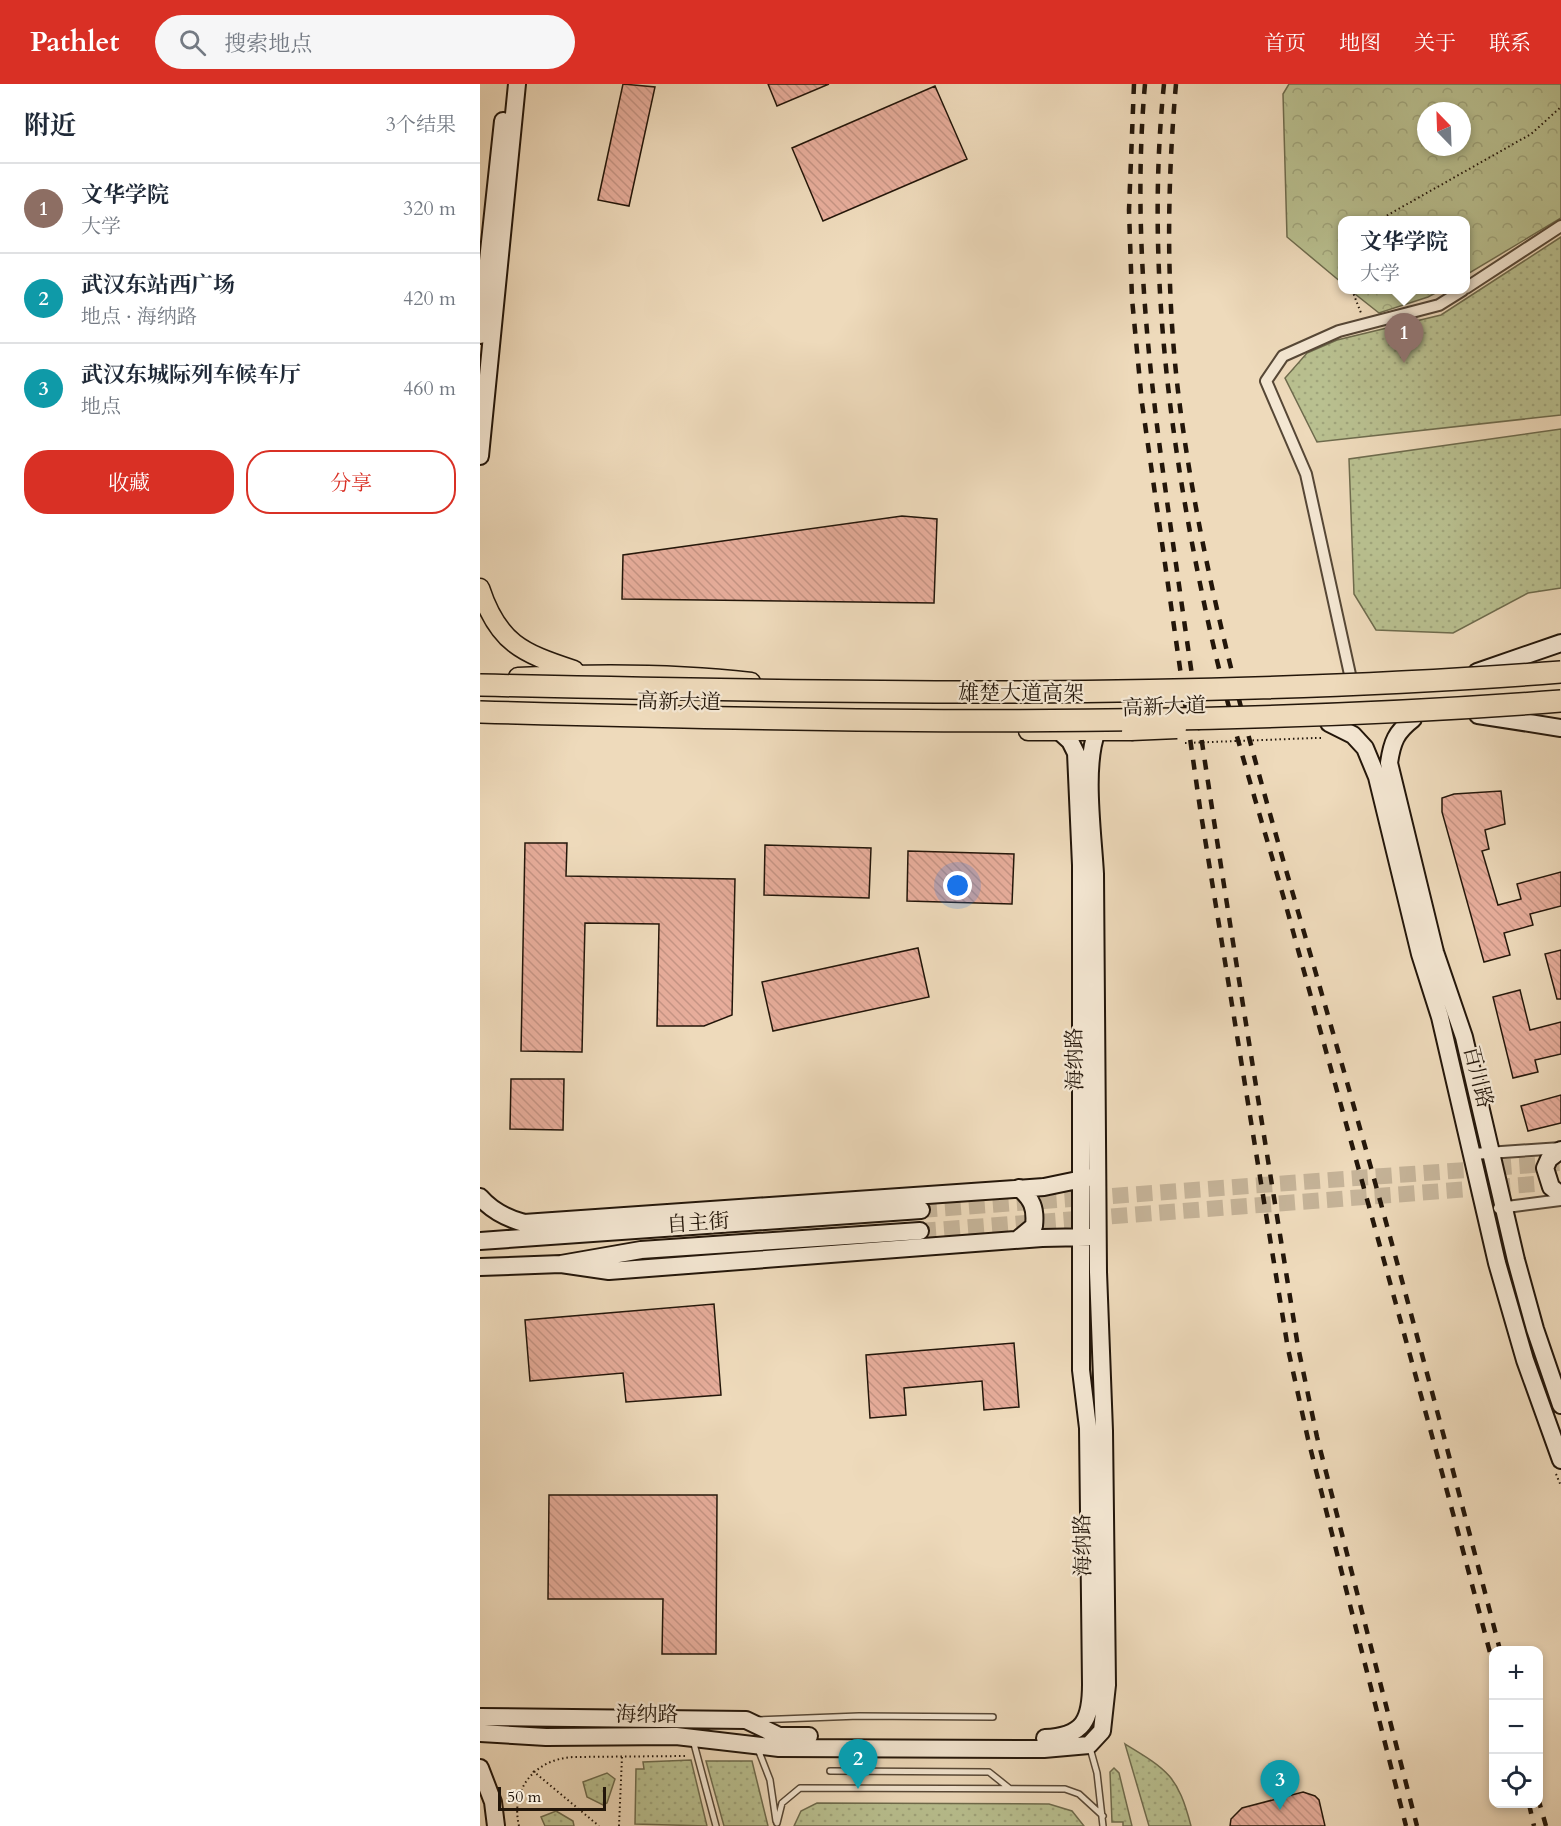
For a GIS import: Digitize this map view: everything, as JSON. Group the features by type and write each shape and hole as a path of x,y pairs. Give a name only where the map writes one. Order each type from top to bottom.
{"highway":[{"name":"雄楚大道高架","path":"480,685 904,694 1123,693 1425,683 1561,672"},
{"name":"雄楚大道高架","path":"480,712 903,721 1127,721 1426,711 1561,700"}],"main road":[{"path":"480,336 506,84"},
{"path":"480,456 517,84"},
{"path":"480,588 492,618 515,647 540,659 588,674"},
{"path":"1477,672 1561,643"},
{"path":"1477,672 1561,666"},
{"name":"高新大道","path":"480,676 693,675 769,684 903,687 1128,685 1351,679 1477,672"},
{"path":"769,684 748,694 743,704 748,713 771,727"},
{"name":"高新大道","path":"480,721 1131,731 1319,728 1413,719 1561,710"},
{"path":"1478,715 1561,728"},
{"name":"百川路","path":"1413,719 1398,730 1391,744 1389,763 1435,952 1464,1037 1535,1329 1561,1405"},
{"name":"百川路","path":"1319,728 1353,735 1365,748 1372,763 1420,954 1440,1017 1485,1210 1525,1360 1561,1460"},
{"name":"海纳路","path":"480,1718 746,1720 780,1736 1043,1738 1072,1733 1091,1711 1088,1428 1081,1371 1081,865 1076,753 1070,741 1059,731"},
{"name":"海纳路","path":"480,1733 546,1737 692,1737 779,1748 1032,1749 1089,1745 1102,1731 1107,1685 1098,1236 1095,874 1091,809 1092,743 1097,731"},
{"path":"1561,1149 1549,1159 1545,1168 1551,1187 1561,1197"},
{"path":"480,1197 507,1219 524,1223 556,1222 1044,1187 1081,1178 1099,1177"},
{"path":"1017,1240 1034,1226 1035,1215 1029,1197 1019,1188"},
{"name":"自主街","path":"480,1241 637,1232 921,1210"},
{"path":"556,1222 637,1232"},
{"name":"自主街","path":"480,1268 561,1264 641,1250 920,1230"},
{"path":"561,1264 609,1271 1098,1236"},
{"path":"480,1768 493,1802 496,1826"}],"street":[{"path":"1470,285 1561,226"},
{"path":"1351,679 1306,474 1266,381 1283,356 1339,331 1439,305 1456,294"},
{"path":"1473,1154 1561,1149"},
{"path":"1485,1210 1561,1197"}],"lane":[{"path":"746,1720 859,1716 993,1717"},
{"path":"1072,1733 1089,1745 1097,1773 1103,1826"},
{"path":"692,1737 716,1826"},
{"path":"756,1744 770,1780 777,1824"},
{"path":"830,1771 989,1772 1010,1788"},
{"path":"777,1824 782,1803 800,1788 1065,1789 1079,1794 1103,1816"}],"path":[{"path":"1386,216 1531,134 1561,107"},
{"path":"1354,294 1365,324"},
{"path":"1178,743 1319,728"},
{"path":"519,1826 517,1804 521,1790 533,1771 556,1758 689,1756"},
{"path":"619,1826 622,1757"},
{"path":"533,1771 599,1826"}],"green space":[{"path":"1289,84 1561,84 1561,218 1470,273 1470,216 1338,216 1338,280 1287,237 1283,94"},
{"path":"1561,237 1561,415 1317,442 1285,378 1307,353 1337,340 1441,315"},
{"path":"1355,294 1434,294 1428,297 1379,313"},
{"path":"1561,429 1561,588 1528,593 1453,633 1376,630 1354,594 1349,459"},
{"path":"1125,1744 1152,1761 1169,1776 1181,1796 1191,1826 1149,1826"},
{"path":"691,1760 707,1826 635,1824 636,1769 644,1769 643,1762"},
{"path":"706,1761 752,1761 768,1826 724,1826"},
{"path":"1114,1768 1119,1773 1132,1826 1123,1826 1123,1822 1112,1822 1110,1772"},
{"path":"607,1773 615,1779 607,1803 603,1805 587,1797 583,1782"},
{"path":"817,1803 1049,1804 1072,1811 1084,1826 794,1826 801,1811"},
{"path":"556,1811 573,1821 574,1826 545,1826 541,1817"}],"building":[{"path":"623,84 655,87 629,206 598,200"},
{"path":"768,84 829,84 777,106"},
{"path":"935,86 967,159 823,221 792,148"},
{"path":"902,516 937,519 934,603 622,599 623,555"},
{"path":"1501,791 1505,824 1485,830 1489,849 1482,851 1498,905 1521,899 1517,884 1561,872 1561,906 1530,914 1533,925 1504,933 1510,955 1484,962 1442,812 1442,798 1454,794"},
{"path":"525,843 567,843 566,876 735,879 732,1015 704,1026 657,1026 659,924 585,923 582,1052 521,1051"},
{"path":"765,845 871,848 869,898 764,895"},
{"path":"908,851 1014,854 1012,904 907,901"},
{"path":"918,948 929,997 773,1031 762,982"},
{"path":"1561,950 1561,999 1557,999 1545,954"},
{"path":"1520,990 1530,1030 1561,1022 1561,1054 1535,1060 1538,1072 1513,1078 1493,997"},
{"path":"511,1079 564,1079 563,1130 510,1129"},
{"path":"1561,1095 1561,1123 1528,1131 1521,1106"},
{"path":"714,1304 721,1395 626,1402 623,1373 530,1381 525,1320"},
{"path":"1014,1343 1019,1407 984,1410 982,1381 904,1388 906,1415 870,1418 866,1355"},
{"path":"549,1495 717,1495 716,1654 662,1654 663,1599 548,1599"},
{"path":"1303,1792 1319,1800 1325,1826 1230,1826 1231,1819 1242,1808"}],"tunnel":[{"path":"921,1210 1561,1163"},
{"path":"920,1231 1561,1182"}],"railway":[{"path":"1134,84 1129,210 1132,299 1142,403 1200,808 1288,1349 1308,1439 1406,1826"},
{"path":"1145,84 1141,151 1141,217 1143,283 1149,349 1174,547 1224,888 1298,1347 1317,1437 1417,1826"},
{"path":"1164,84 1159,153 1158,223 1165,361 1184,499 1211,635 1489,1649"},
{"path":"1176,84 1169,238 1171,314 1178,391 1204,550 1241,708 1395,1255 1499,1646"},
{"path":"1530,1808 1534,1826"},
{"path":"1541,1808 1546,1826"}],"place":[{"name":"文华学院","path":"1404,363"},
{"name":"武汉东站西广场","path":"858,1789"},
{"name":"武汉东城际列车候车厅","path":"1280,1810"}]}
